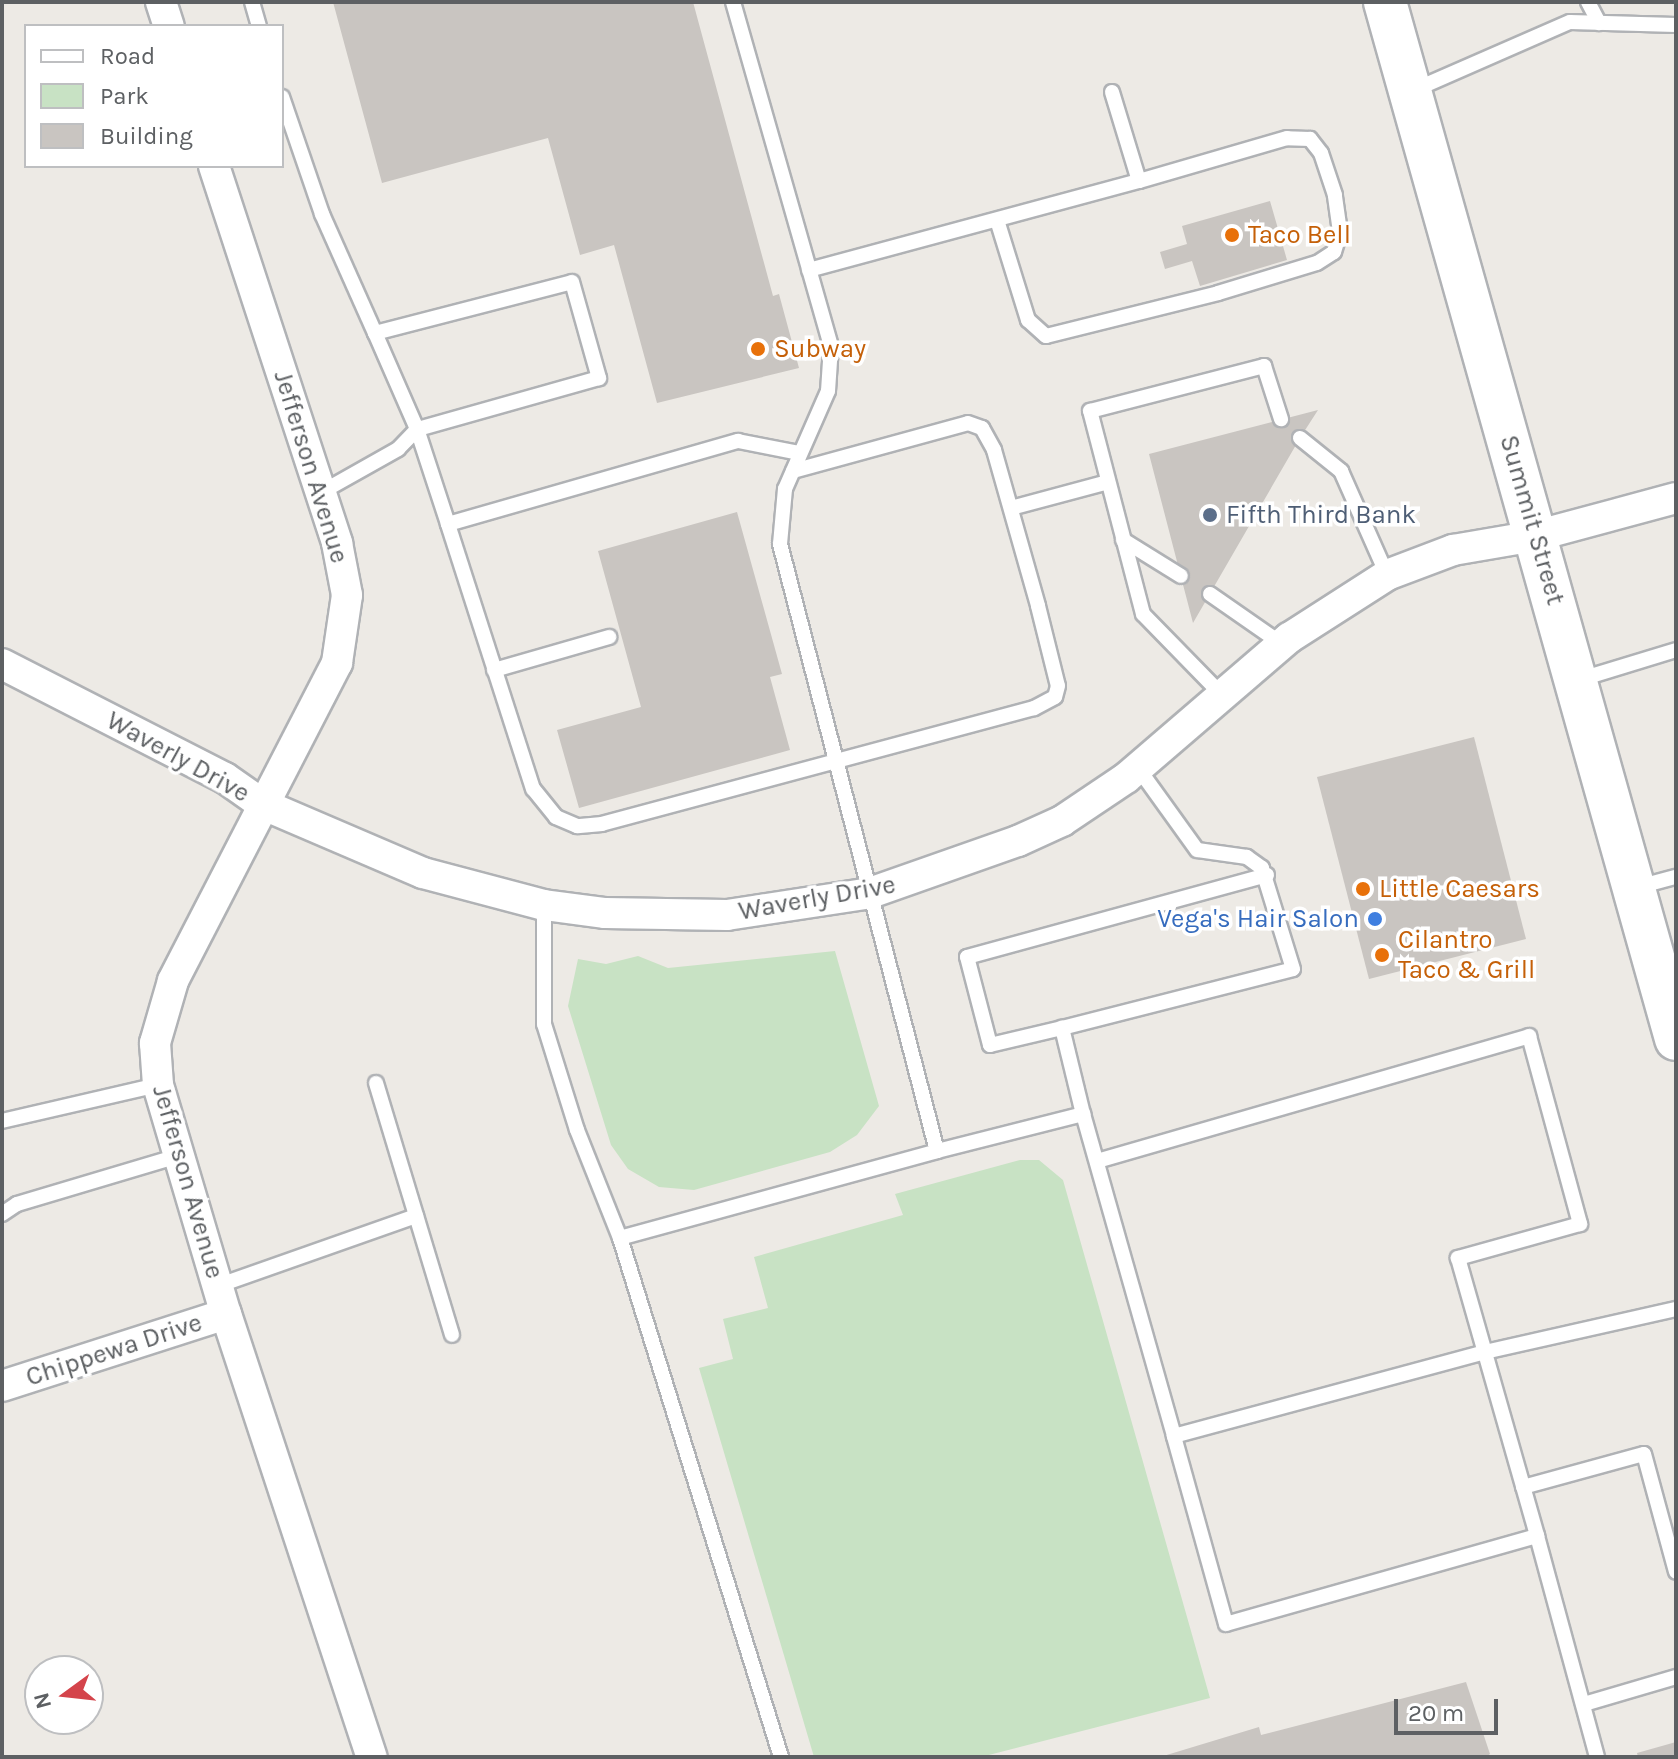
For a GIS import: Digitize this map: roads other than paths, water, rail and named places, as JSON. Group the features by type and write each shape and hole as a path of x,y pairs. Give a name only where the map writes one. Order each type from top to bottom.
{"main road":[{"name":"Summit Street","path":"1385,2 1578,680 1676,1039"}],"street":[{"path":"161,2 168,24"},
{"name":"Jefferson Avenue","path":"215,168 344,571 343,635 337,663 173,981 155,1043 158,1085 221,1300 372,1757"},
{"name":"Waverly Drive","path":"2,664 225,778 262,804 423,873 544,905 605,913 727,915 870,893 977,857 1062,821 1138,768 1282,644 1387,575 1453,550 1535,536 1676,498"},
{"name":"Chippewa Drive","path":"2,1386 221,1300"}],"lane":[{"path":"252,2 258,24"},
{"path":"733,2 833,366 828,391 782,503 780,544 937,1151"},
{"path":"1588,2 1599,23"},
{"path":"1410,92 1570,22 1676,25"},
{"path":"1112,92 1139,181"},
{"path":"284,103 322,214 417,429 533,789 550,812 577,826 635,816 1034,708 1055,697 1056,674 1011,508 989,438 972,423 793,471"},
{"path":"809,270 1287,138 1310,139 1321,153 1337,207 1339,244 1328,259 1218,293 1053,336 1039,334 1028,320 997,220"},
{"path":"320,493 398,449 417,429 599,378 572,282 375,333"},
{"path":"1222,695 1143,614 1090,411 1264,366 1281,419"},
{"path":"1300,438 1341,471 1387,575"},
{"path":"448,524 730,443 800,453"},
{"path":"1011,508 1108,482"},
{"path":"1123,540 1181,576"},
{"path":"1210,594 1282,644"},
{"path":"494,670 609,637"},
{"path":"1578,680 1676,650"},
{"path":"1138,768 1197,850 1252,859 1267,875 1293,969 990,1045 967,957 1267,875"},
{"path":"1634,889 1676,877"},
{"path":"544,905 540,986 544,1024 577,1130 620,1238 781,1757"},
{"path":"1062,1028 1083,1114 1226,1624 1537,1536"},
{"path":"1097,1161 1529,1036 1580,1224 1458,1258 1597,1757"},
{"path":"376,1083 452,1335"},
{"path":"2,1121 158,1085"},
{"path":"620,1238 1083,1114"},
{"path":"2,1214 17,1204 178,1156"},
{"path":"221,1300 416,1216"},
{"path":"1174,1436 1485,1352 1676,1309"},
{"path":"1523,1487 1644,1454 1676,1572"},
{"path":"1584,1704 1676,1677"}],"place":[{"name":"Taco Bell","path":"1232,235"},
{"name":"Subway","path":"758,349"},
{"name":"Fifth Third Bank","path":"1210,515"},
{"name":"Little Caesars","path":"1363,889"},
{"name":"Vega's Hair Salon","path":"1375,919"},
{"name":"Cilantro Taco & Grill","path":"1382,955"}]}
